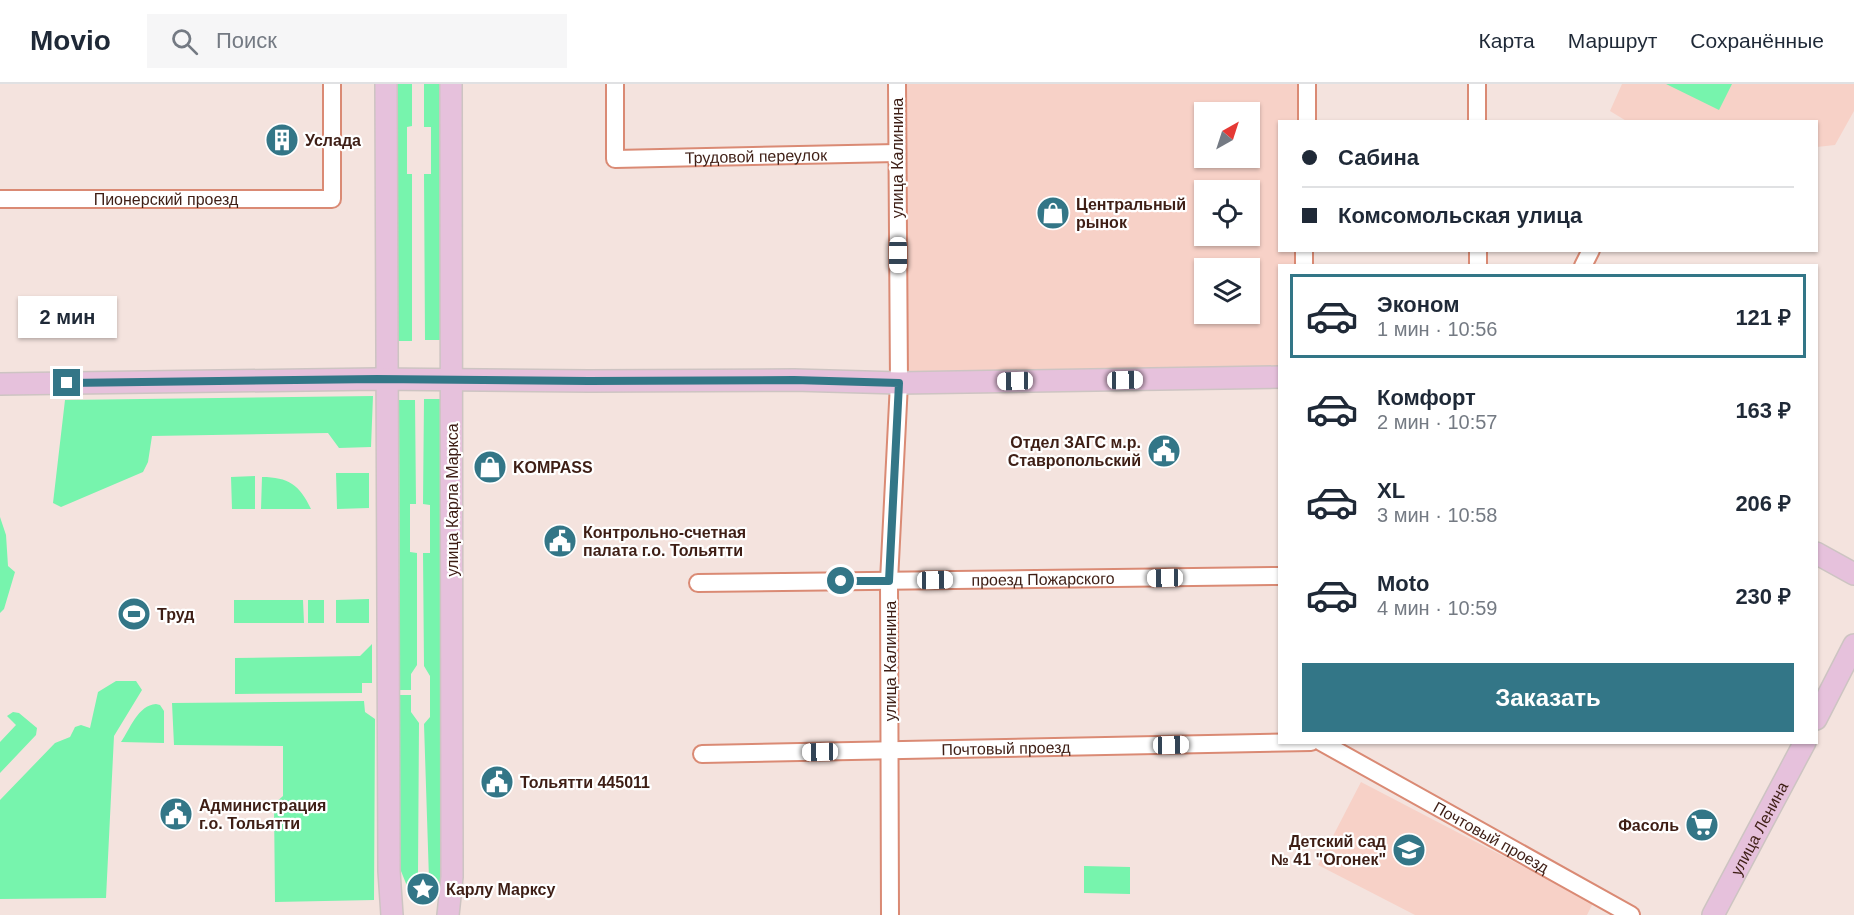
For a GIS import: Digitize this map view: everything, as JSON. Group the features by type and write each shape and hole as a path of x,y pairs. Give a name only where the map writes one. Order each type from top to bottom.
{"main road":[{"path":"386,84 389,871 392,915"},
{"name":"улица Карла Маркса","path":"448,915 452,877 452,84"},
{"path":"0,384 387,379 794,380 899,383 1278,377"},
{"path":"1818,554 1854,574"},
{"path":"1818,715 1854,645"},
{"name":"улица Ленина","path":"1713,915 1804,744"}],"street":[{"name":"Пионерский проезд","path":"0,199 332,199 332,84"},
{"name":"Трудовой переулок","path":"615,84 615,159 897,153"},
{"name":"улица Калинина","path":"890,915 889,581 899,383 897,84"},
{"path":"1306,120 1307,84"},
{"path":"1477,84 1477,120"},
{"name":"проезд Пожарского","path":"698,583 1278,576"},
{"name":"Почтовый проезд","path":"702,754 1278,743"},
{"name":"Почтовый проезд","path":"1325,744 1631,915"}],"shaded area":[{"name":"Центральный рынок","path":"901,84 1302,84 1302,120 1278,120 1278,252 1301,252 1301,264 1278,264 1278,373 903,378"},
{"path":"1622,84 1854,84 1854,111 1835,145 1818,147 1818,120 1625,120 1610,111"},
{"name":"Детский сад № 41 \"Огонек\"","path":"1361,782 1593,903 1587,915 1415,915 1318,865"}],"green space":[{"path":"394,84 412,84 412,126 407,127 407,174 412,174 412,341 395,341"},
{"path":"424,84 442,84 443,340 425,340 424,174 431,174 431,127 424,127"},
{"path":"1666,84 1732,84 1719,110"},
{"path":"373,396 371,447 339,448 328,433 152,436 148,462 143,472 61,507 53,503 65,400"},
{"path":"424,399 440,399 441,891 429,879 424,724 430,717 430,676 424,666 423,553 430,553 430,505 423,504"},
{"path":"399,400 415,400 416,504 410,504 410,552 417,553 417,665 411,674 411,690 400,690"},
{"path":"336,473 369,473 369,508 337,509"},
{"path":"255,476 255,509 232,509 231,477"},
{"path":"262,477 271,477 292,484 298,488 311,509 261,509"},
{"path":"0,517 6,535 8,566 15,572 4,609 0,613"},
{"path":"369,599 369,623 336,623 336,600"},
{"path":"234,600 303,600 304,623 234,623"},
{"path":"308,600 324,600 324,623 308,623"},
{"path":"372,644 372,683 362,683 362,693 235,694 235,658 360,656"},
{"path":"116,681 136,681 142,690 114,736 106,898 0,899 0,800 55,743 70,737 75,727 81,725 90,728 98,692"},
{"path":"399,695 411,695 411,712 419,723 418,874 407,886 399,866"},
{"path":"364,701 365,712 375,719 374,900 275,902 274,804 283,796 283,746 174,745 172,703"},
{"path":"150,705 160,705 164,711 164,743 121,742 139,713"},
{"path":"13,712 19,713 37,728 36,735 0,773 0,742 16,725 7,716"},
{"path":"1084,866 1130,867 1130,894 1084,893"}],"place":[{"name":"Услада","path":"282,140"},
{"name":"Центральный рынок","path":"1053,213"},
{"name":"Отдел ЗАГС м.р. Ставропольский","path":"1164,451"},
{"name":"KOMPASS","path":"490,467"},
{"name":"Контрольно-счетная палата г.о. Тольятти","path":"560,541"},
{"name":"Труд","path":"134,614"},
{"name":"Тольятти 445011","path":"497,782"},
{"name":"Администрация г.о. Тольятти","path":"176,814"},
{"name":"Фасоль","path":"1702,825"},
{"name":"Детский сад № 41 \"Огонек\"","path":"1409,850"},
{"name":"Карлу Марксу","path":"423,889"}],"route":[{"path":"67,383 377,379 794,380 899,383 889,581 841,581"}]}
